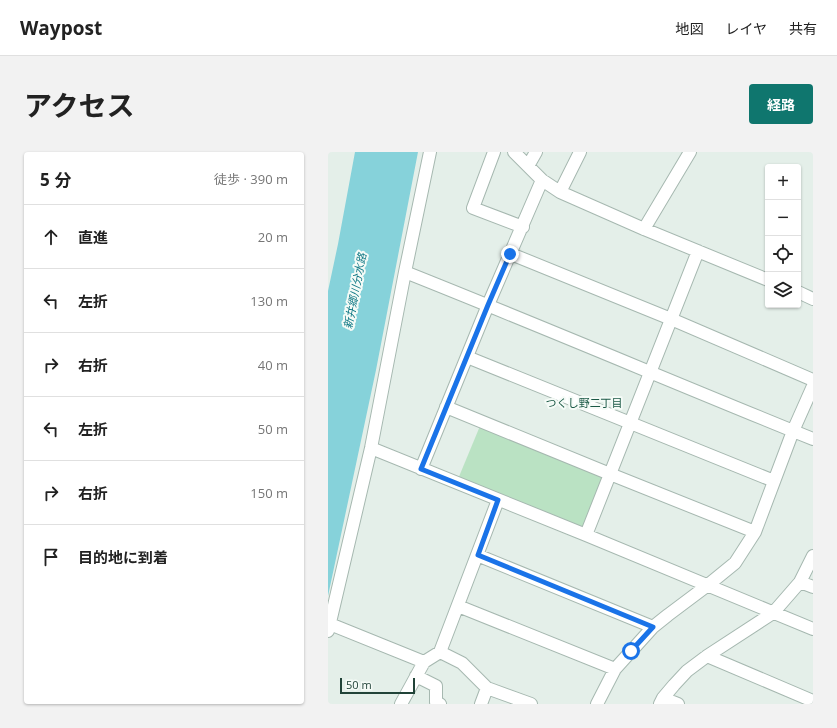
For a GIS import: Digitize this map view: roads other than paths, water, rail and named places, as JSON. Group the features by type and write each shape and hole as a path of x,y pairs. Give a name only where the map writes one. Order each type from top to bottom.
{"street":[{"path":"424,662 329,627 371,448 404,272 429,156 439,152"},
{"path":"494,152 473,208 523,227"},
{"path":"514,152 542,180 560,192 644,229 765,279"},
{"path":"528,166 536,152"},
{"path":"560,192 580,152"},
{"path":"644,229 690,152"},
{"path":"421,469 488,305 542,180"},
{"path":"586,535 698,251"},
{"path":"510,254 671,319 813,380"},
{"path":"404,272 488,305 813,439"},
{"path":"801,293 813,298"},
{"path":"467,357 774,481"},
{"path":"597,704 615,669 653,627 735,563 755,532 793,431 813,386"},
{"path":"446,407 755,532"},
{"path":"371,448 813,629"},
{"path":"401,704 424,662 440,652 498,500"},
{"path":"478,555 653,627"},
{"path":"678,704 662,701 687,671 707,656 773,613 800,582 813,556"},
{"path":"800,582 813,587"},
{"path":"458,606 615,669"},
{"path":"440,652 462,662 486,688 531,704"},
{"path":"707,656 813,701"},
{"path":"416,676 436,686 436,702 440,704"},
{"path":"481,704 486,688"}],"water":[{"name":"新井郷川分水路","path":"355,152 418,152 376,370 328,596 328,291"}],"district":[{"name":"つくし野二丁目","path":"584,403"}]}
